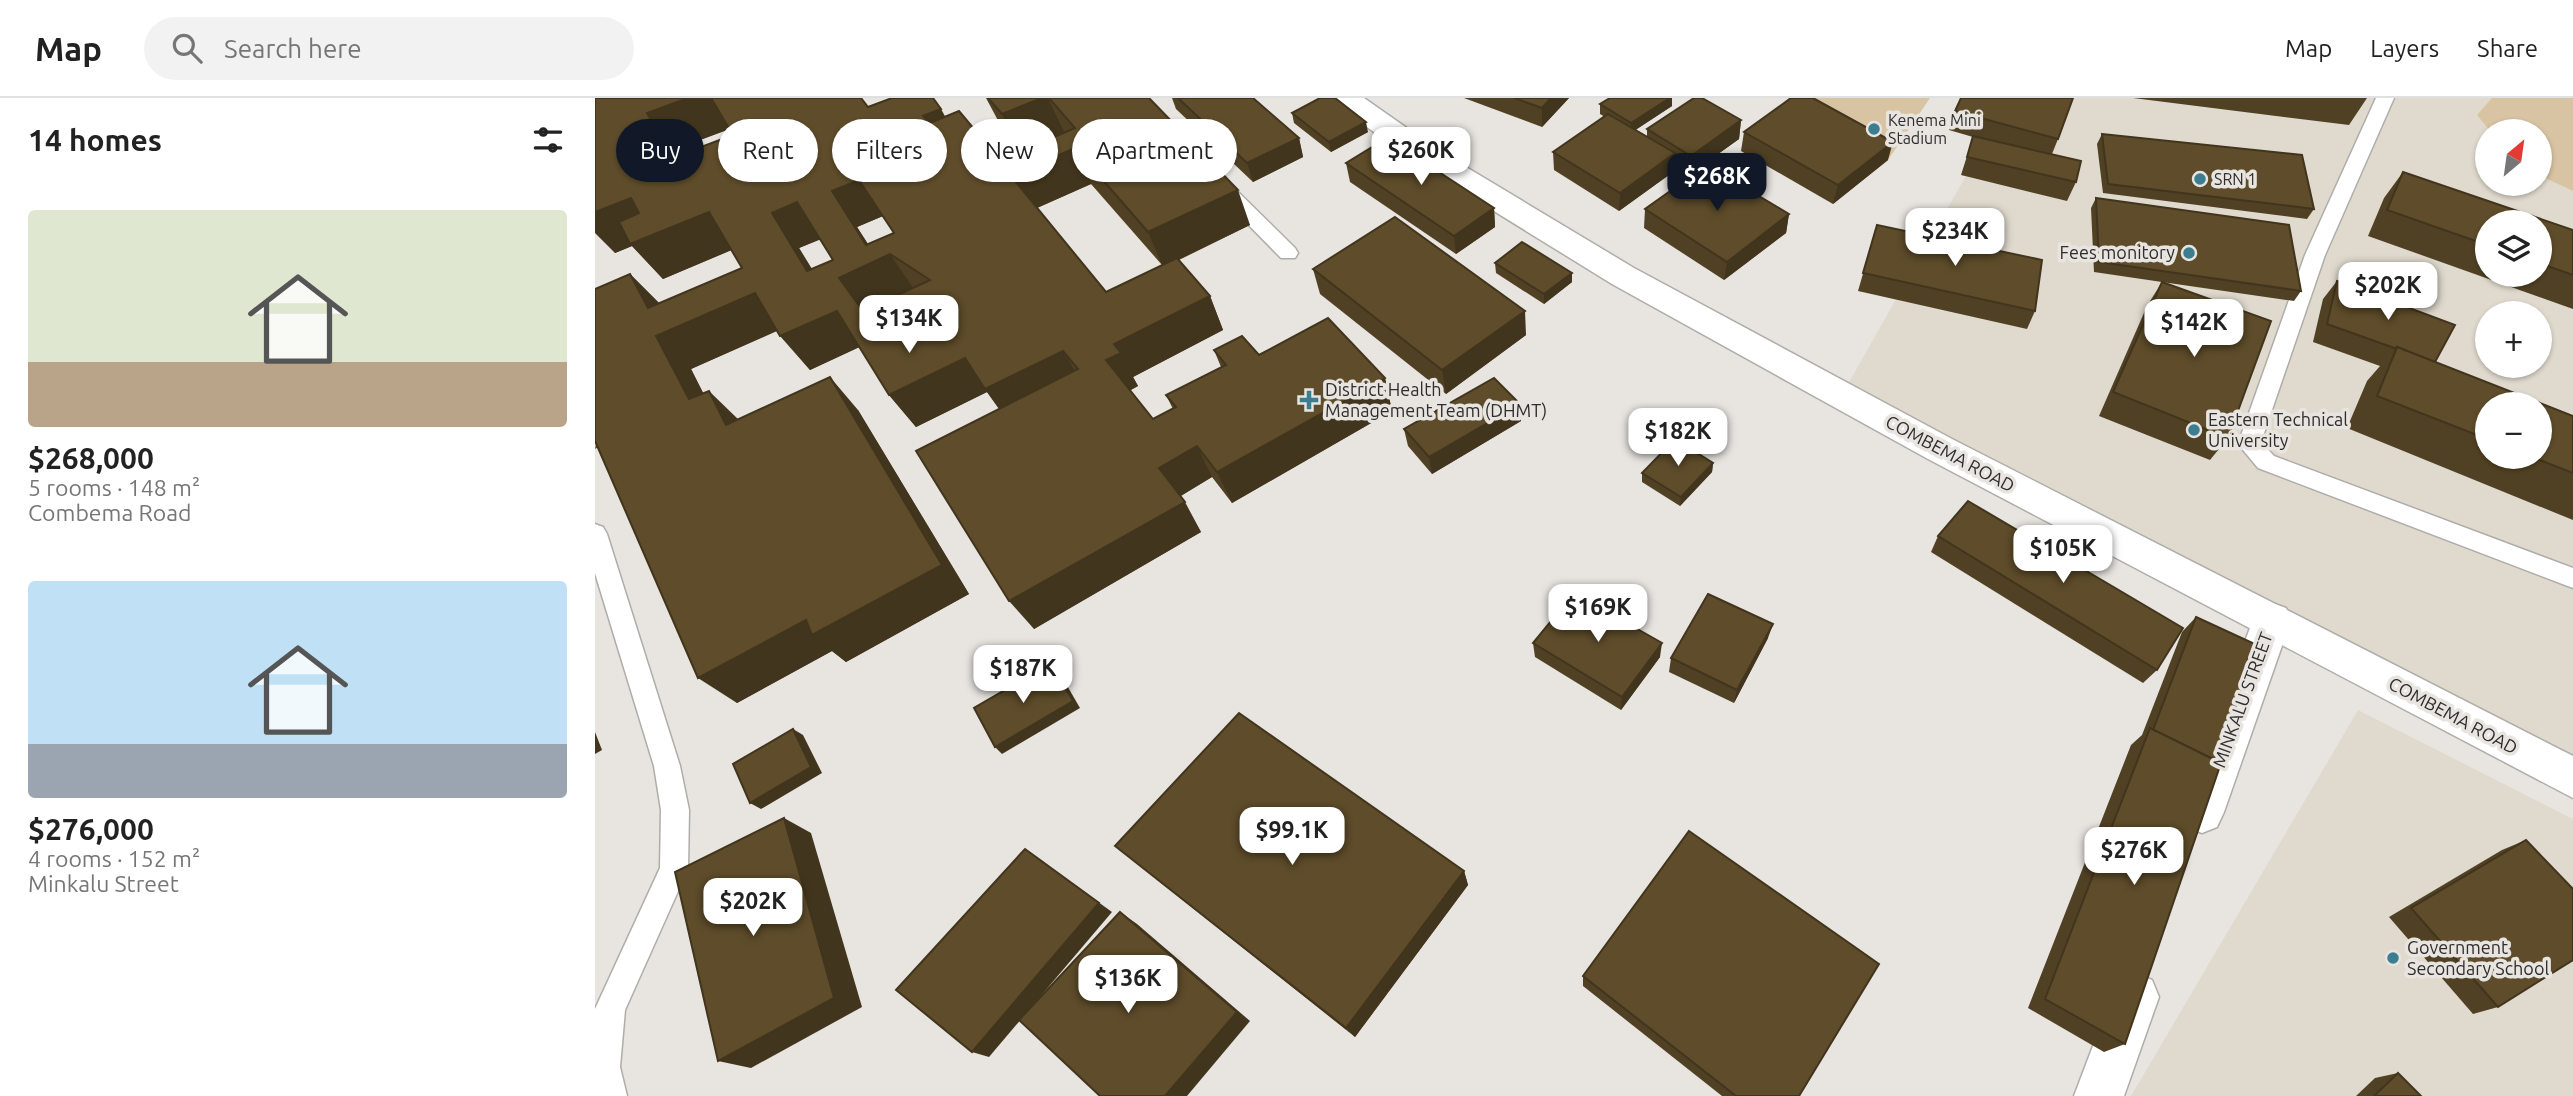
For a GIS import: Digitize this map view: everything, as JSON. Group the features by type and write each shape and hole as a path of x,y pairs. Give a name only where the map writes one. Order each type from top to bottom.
{"street":[{"name":"COMBEMA ROAD","path":"1345,98 1431,159 1623,276 1940,449 2573,778"},
{"name":"MINKALU STREET","path":"2188,852 2272,620"},
{"path":"2099,1096 2151,955"}],"lane":[{"path":"2385,98 2315,255 2249,443 2266,462 2573,578"},
{"path":"1217,182 1288,253"},
{"path":"595,534 667,766 675,810 674,869 610,1009 605,1068 611,1096"}],"shaded area":[{"name":"Kenema Mini Stadium","path":"1788,98 1930,98 1888,160"},
{"name":"Eastern Technical University","path":"2010,98 2573,98 2573,781 1840,398"},
{"path":"2492,98 2573,98 2573,191 2552,181 2552,119 2480,119 2477,115"},
{"name":"Government Secondary School","path":"2358,710 2573,819 2573,1096 2131,1096"}],"building":[{"name":"District Health Management Team (DHMT)","path":"595,98 688,98 647,113 650,119 616,119 616,182 704,182 704,146 718,141 718,182 818,182 818,119 723,119 711,98 861,98 868,107 892,98 933,98 941,109 923,116 926,119 832,119 832,182 854,182 832,191 866,245 894,233 860,182 947,182 947,119 940,119 959,111 966,119 961,119 961,182 1016,182 1106,292 1177,258 1210,296 1114,344 1121,353 1106,360 1153,419 1176,407 1166,395 1226,365 1214,350 1242,336 1259,355 1328,318 1385,378 1217,472 1197,446 1159,468 1185,502 1009,601 916,451 1078,369 1063,351 985,389 965,358 889,395 837,311 780,336 755,293 656,336 689,399 709,391 726,425 830,377 942,565 812,635 806,620 698,678 595,441 595,289 630,274 648,308 742,268 709,212 630,244 619,222 639,213 631,198 595,212","holes":["797,202 833,260 807,271 772,213","890,254 930,280 863,311 839,278"]},
{"path":"988,98 1042,98 1002,114"},
{"name":"District Health Management Team (DHMT)","path":"1049,98 1149,98 1169,119 1072,119 1072,125"},
{"path":"1178,98 1253,98 1299,138 1247,163 1237,154 1237,119 1200,119"},
{"path":"1320,98 1335,98 1366,122 1329,142 1292,113"},
{"path":"1514,98 1551,98 1542,108"},
{"path":"1610,98 1670,98 1631,123 1600,104"},
{"path":"1694,98 1702,98 1741,120 1691,156 1647,129"},
{"path":"1791,98 1813,98 1893,142 1838,185 1744,132"},
{"path":"1961,98 2073,98 2058,139 1955,111"},
{"path":"1608,114 1675,153 1620,193 1553,152"},
{"name":"District Health Management Team (DHMT)","path":"1072,129 1072,149 1058,155 1058,135"},
{"name":"SRN 1","path":"2102,134 2302,155 2314,209 2108,184"},
{"path":"1973,136 2081,161 2076,182 1967,157"},
{"path":"1387,138 1494,208 1454,236 1346,163"},
{"path":"1707,165 1789,214 1727,262 1645,209"},
{"path":"2403,172 2514,210 2475,210 2475,241 2387,210"},
{"name":"District Health Management Team (DHMT)","path":"1105,182 1230,182 1238,190 1148,232"},
{"name":"Fees monitory","path":"2096,198 2289,225 2301,291 2099,262"},
{"path":"1395,217 1525,311 1442,370 1313,269"},
{"path":"2552,223 2573,230 2573,275 2552,268"},
{"path":"1877,225 2042,260 2035,311 1863,273"},
{"path":"1522,242 1572,273 1544,294 1495,263"},
{"path":"2337,281 2455,325 2435,362 2327,324"},
{"path":"2162,282 2271,321 2228,438 2113,392"},
{"path":"2397,347 2512,392 2475,392 2475,434 2377,396"},
{"path":"1494,378 1520,404 1429,457 1404,429"},
{"path":"2552,408 2573,416 2573,473 2552,465"},
{"path":"1675,439 1713,463 1681,497 1642,473"},
{"path":"1968,501 2183,628 2157,670 1938,536"},
{"path":"1574,593 1662,643 1622,697 1533,643"},
{"path":"1708,594 1773,624 1737,690 1671,658"},
{"path":"2196,617 2257,645 2217,761 2153,730"},
{"path":"1051,663 1073,701 995,747 974,708"},
{"path":"1239,713 1464,871 1346,1028 1115,846"},
{"path":"2150,728 2221,763 2125,1044 2045,999"},
{"path":"793,729 811,767 750,803 733,764"},
{"path":"784,818 834,998 718,1061 675,872"},
{"path":"1689,831 1879,964 1799,1096 1736,1096 1583,976"},
{"path":"2526,840 2573,889 2573,960 2498,1007 2411,908"},
{"path":"1025,849 1099,903 972,1052 896,990"},
{"path":"1120,912 1237,1012 1165,1096 1100,1096 1019,1020"},
{"path":"2398,1073 2421,1096 2374,1096"}],"place":[{"name":"Kenema Mini Stadium","path":"1874,129"},
{"name":"SRN 1","path":"2200,179"},
{"name":"Fees monitory","path":"2189,253"},
{"name":"District Health Management Team (DHMT)","path":"1309,400"},
{"name":"Eastern Technical University","path":"2194,430"},
{"name":"Government Secondary School","path":"2393,958"}]}
